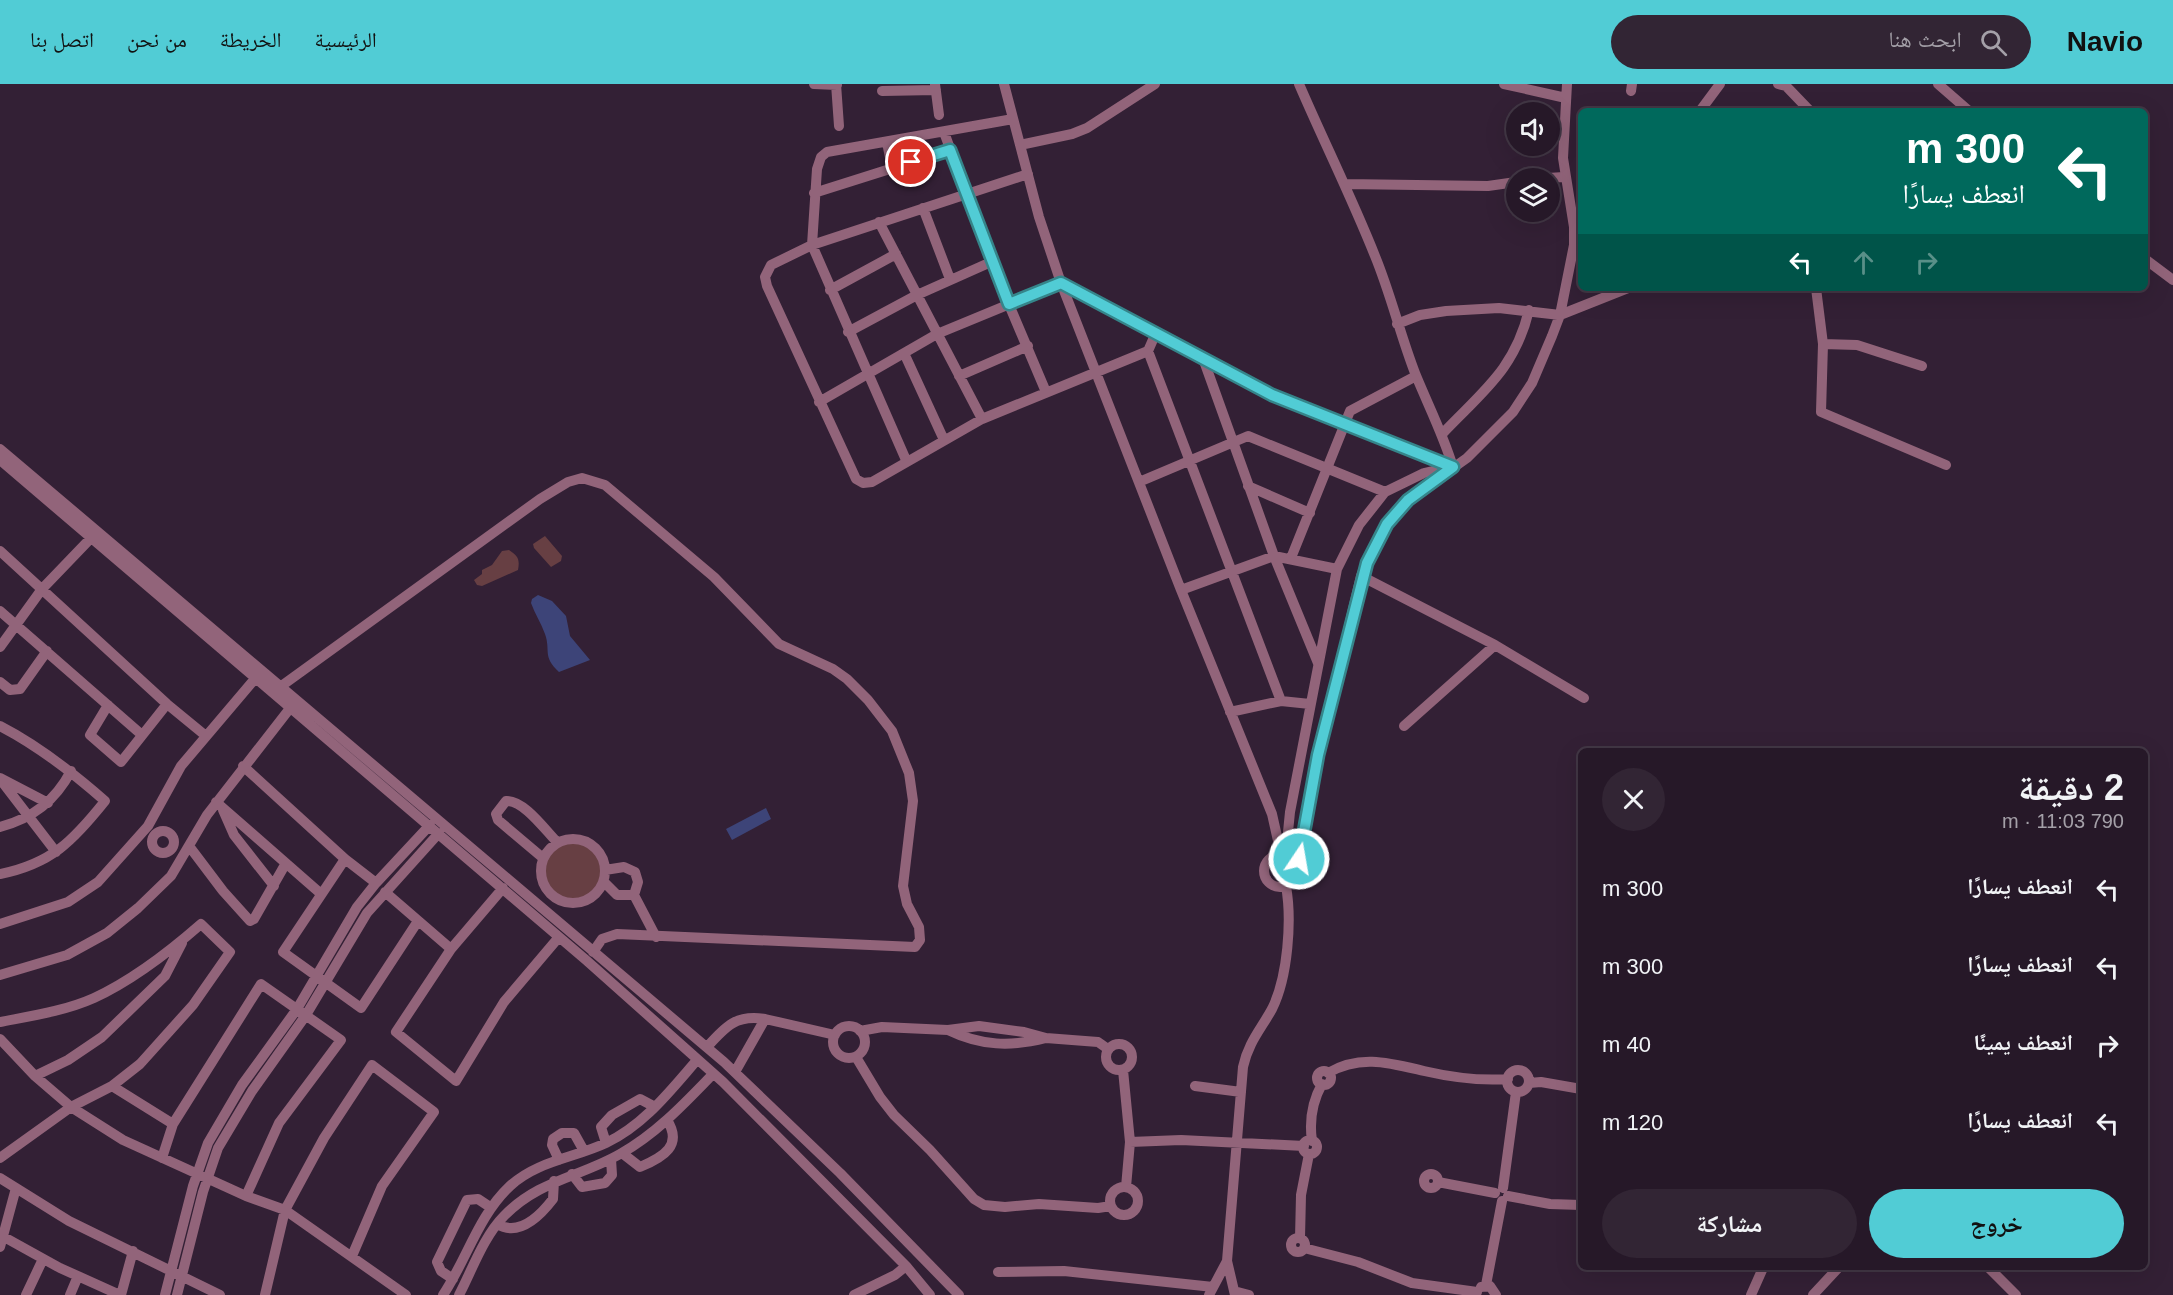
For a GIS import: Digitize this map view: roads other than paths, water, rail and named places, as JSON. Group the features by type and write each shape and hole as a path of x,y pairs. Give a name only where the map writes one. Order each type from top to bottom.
{"street":[{"path":"814,84 837,84 839,126"},
{"path":"1004,84 1061,283 1181,590 1272,814 1284,855 1296,865"},
{"path":"1020,145 1063,136 1087,128 1155,84"},
{"path":"1299,84 1345,184 1390,294 1397,324 1416,375 1443,433 1453,467"},
{"path":"1504,84 1566,98"},
{"path":"1284,855 1269,859 1264,872 1270,884 1286,886 1295,879 1318,755 1361,576 1372,549 1387,524 1408,500 1467,458 1513,412 1532,383 1560,315 1569,280 1578,224 1564,177 1562,142 1567,84"},
{"path":"1702,108 1719,84"},
{"path":"1938,84 1966,108"},
{"path":"1784,85 1804,108"},
{"path":"882,91 936,87 939,115"},
{"path":"906,460 812,245 814,193 818,164 827,152 1013,119"},
{"path":"944,132 991,262 1046,392"},
{"path":"887,142 892,168"},
{"path":"814,193 950,150"},
{"path":"1028,174 812,245 774,262 768,268 765,277 853,476 859,482 872,482 906,460 982,419 1148,351 1155,335"},
{"path":"1560,177 1564,177"},
{"path":"1345,184 1488,186 1506,183"},
{"path":"923,208 950,279"},
{"path":"879,222 982,419"},
{"path":"830,290 896,254"},
{"path":"849,332 917,295 991,262"},
{"path":"2148,262 2173,280"},
{"path":"819,402 937,334 1061,283"},
{"path":"1061,283 1155,335 1272,395 1453,467"},
{"path":"1397,324 1420,315 1446,311 1529,310 1560,315 1620,291"},
{"path":"1816,291 1823,344 1819,410 1823,415 1946,465"},
{"path":"1443,433 1492,383 1515,353 1529,310"},
{"path":"1823,344 1857,345 1922,366"},
{"path":"959,376 1028,346"},
{"path":"1148,351 1281,701"},
{"path":"904,353 944,440"},
{"path":"1204,361 1274,556 1318,663"},
{"path":"1291,558 1329,468 1345,423 1353,409 1416,375"},
{"path":"1139,482 1232,442 1255,436 1385,492"},
{"path":"0,449 259,675 291,707 503,888 698,1060 906,1266 928,1293"},
{"path":"0,460 91,538 259,675 280,687 735,1071 840,1173 959,1295"},
{"path":"1284,855 1310,704 1337,569 1359,525 1385,492 1424,473 1453,467"},
{"path":"280,687 558,488 582,478 605,485 714,577 779,644 818,661 848,679 892,731 909,773 913,801 903,886 907,904 918,927 920,940 915,947 617,934 602,939 593,952"},
{"path":"1248,486 1310,513"},
{"path":"0,647 42,590 91,538"},
{"path":"0,551 167,704 206,736"},
{"path":"1181,590 1274,556 1337,569"},
{"path":"1361,576 1495,645 1584,698"},
{"path":"0,611 142,735"},
{"path":"1404,726 1495,645"},
{"path":"0,682 16,692 47,651"},
{"path":"2,921 68,902 98,882 152,830 181,766 259,675"},
{"path":"1230,712 1281,701 1310,704"},
{"path":"108,705 90,735 119,762 125,760 167,704"},
{"path":"0,975 67,955 107,933 171,876 243,766 291,707"},
{"path":"0,726 24,739 71,771 105,801 85,826 56,852 28,868 0,874"},
{"path":"243,766 345,859 376,883"},
{"path":"0,827 28,818 60,792 71,771"},
{"path":"0,779 48,802"},
{"path":"0,779 56,852"},
{"path":"543,858 498,820 496,814 506,801 511,801 526,812 557,842"},
{"path":"219,804 320,893"},
{"path":"219,804 234,835 274,886"},
{"path":"322,979 357,907 430,825"},
{"path":"152,830 170,832 174,838 172,849 167,853 156,851 152,844 152,830"},
{"path":"177,1295 178,1273 203,1176 208,1143 242,1085 302,1012 367,913 439,833"},
{"path":"577,838 587,842 602,857 605,870 604,882 593,896 584,902 567,902 553,896 543,882 541,868 543,858 557,842 577,838"},
{"path":"172,849 186,851 247,920 254,919 286,863"},
{"path":"345,859 320,893 283,952 361,1008 418,921"},
{"path":"605,870 624,867 634,870 638,882 634,895 656,937"},
{"path":"529,898 543,882"},
{"path":"604,882 617,895 634,895"},
{"path":"1249,1295 1235,1293 1227,1261 1236,1142 1246,1052 1272,1009 1279,988 1290,931 1286,886"},
{"path":"503,888 451,950 396,1032 456,1081 504,1002 559,937"},
{"path":"384,892 451,950"},
{"path":"554,918 567,902"},
{"path":"0,1022 51,1012 94,998 156,960 201,924 230,952 193,1005 140,1064 112,1086 71,1107 0,1158"},
{"path":"34,1076 68,1060 102,1037 165,976 185,938"},
{"path":"162,1158 173,1124 261,984 342,1040 279,1123 246,1196"},
{"path":"707,1047 732,1021 751,1017 835,1035"},
{"path":"735,1071 765,1019"},
{"path":"860,1031 865,1045 856,1057 846,1058 838,1054 833,1045 835,1035 846,1026 860,1031 882,1027 948,1030 979,1026 1024,1032 1046,1038 1098,1042 1108,1049"},
{"path":"948,1030 967,1039 1005,1045 1046,1038"},
{"path":"0,1039 34,1076 71,1107 123,1140 246,1196 285,1210 406,1295"},
{"path":"1116,1044 1129,1047 1132,1061 1123,1070 1110,1066 1106,1058 1108,1049 1116,1044"},
{"path":"856,1057 880,1097 894,1115 930,1150 974,1199 984,1205 1005,1208 1040,1204 1098,1208 1111,1206 1122,1214 1134,1209 1137,1196 1126,1187 1118,1188 1112,1194 1111,1206"},
{"path":"443,1295 490,1207 512,1184 534,1168 606,1143 644,1120 698,1060"},
{"path":"1496,1295 1493,1289 1480,1291 1412,1283 1302,1243 1300,1195 1313,1106 1322,1084 1330,1079 1328,1073 1349,1063 1380,1061 1450,1075 1508,1079"},
{"path":"265,1295 285,1210 324,1138 372,1065 434,1112 382,1186 352,1256"},
{"path":"1123,1070 1130,1142 1126,1187"},
{"path":"1521,1071 1527,1075 1529,1083 1524,1090 1516,1092 1509,1087 1508,1079 1512,1072 1521,1071"},
{"path":"459,1295 497,1224 524,1198 554,1181 622,1153 667,1120 713,1074"},
{"path":"680,1079 694,1093"},
{"path":"1529,1083 1541,1082 1578,1088"},
{"path":"112,1086 173,1124"},
{"path":"1195,1086 1241,1092"},
{"path":"1480,1291 1502,1195 1516,1092"},
{"path":"606,1143 601,1127 612,1115 640,1099 655,1107"},
{"path":"622,1153 635,1166 640,1167 666,1151 675,1138 667,1120"},
{"path":"559,1160 552,1145 553,1139 562,1133 574,1133 584,1151"},
{"path":"1130,1142 1181,1140 1308,1147"},
{"path":"572,1174 582,1187 605,1183 612,1175 611,1159"},
{"path":"0,1178 69,1221 220,1295"},
{"path":"497,1224 510,1229 525,1225 553,1199 554,1181"},
{"path":"1438,1182 1550,1204 1578,1205"},
{"path":"512,1184 524,1198"},
{"path":"16,1188 2,1242 120,1295 133,1251"},
{"path":"453,1279 441,1271 437,1262 467,1200 478,1199 490,1207"},
{"path":"26,1295 43,1259"},
{"path":"998,1272 1064,1271 1211,1291 1227,1261"},
{"path":"854,1295 895,1275 906,1266"},
{"path":"1751,1295 1762,1270"},
{"path":"1813,1295 1836,1270"},
{"path":"1991,1270 2016,1295"},
{"path":"165,1295 178,1273"},
{"path":"70,1295 78,1276"}],"water":[{"path":"538,595 552,601 566,616 570,636 590,660 559,672 550,662 547,640 531,603 532,599"},
{"path":"766,808 771,819 732,840 726,829"}]}
